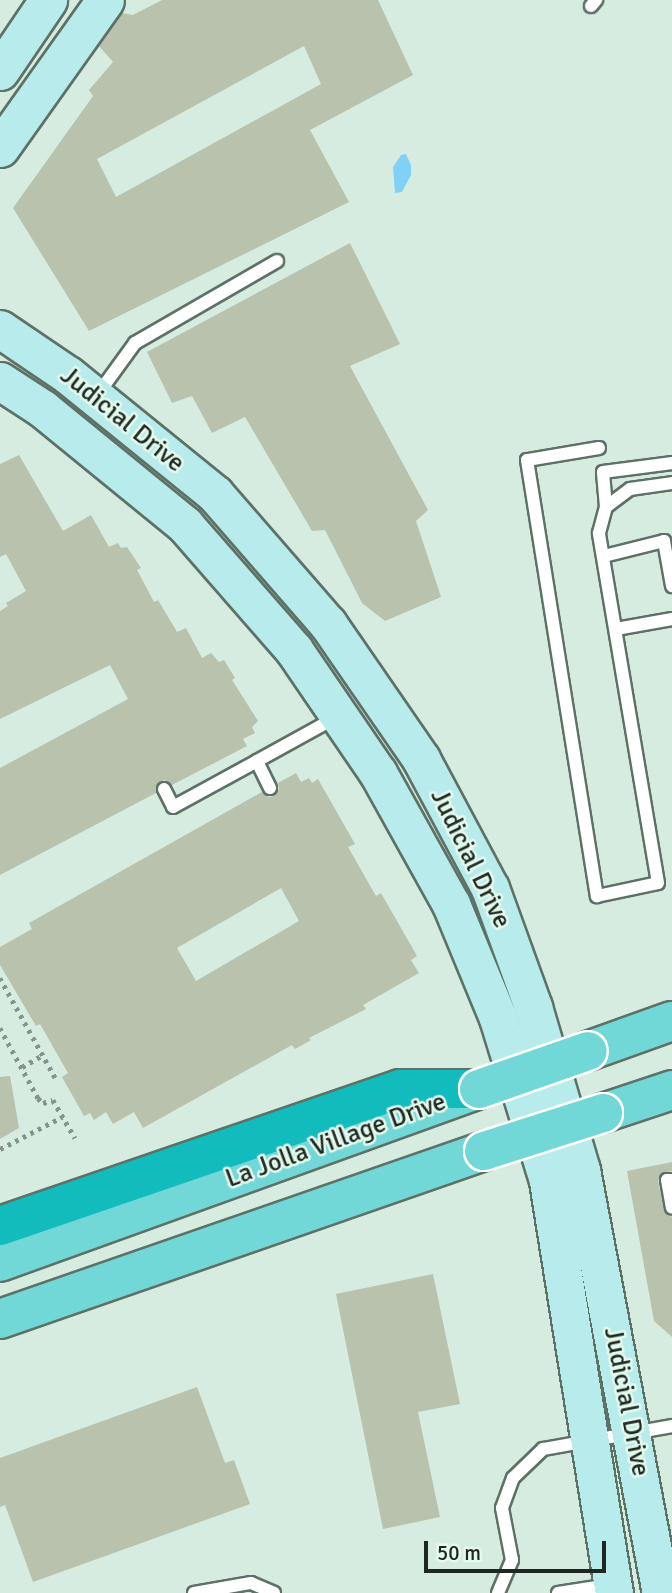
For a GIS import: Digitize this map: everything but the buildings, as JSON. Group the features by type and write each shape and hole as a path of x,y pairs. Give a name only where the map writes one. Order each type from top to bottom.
{"highway":[{"path":"0,1226 400,1089 479,1089"}],"main road":[{"name":"La Jolla Village Drive","path":"0,1262 672,1021"},
{"path":"0,1319 484,1151 672,1090"}],"street":[{"path":"0,71 48,0"},
{"path":"0,148 105,0"},
{"name":"Judicial Drive","path":"0,329 95,397 215,494 328,624 421,758 490,888 533,1007 581,1170 661,1593"},
{"name":"Judicial Drive","path":"0,381 43,409 185,525 294,650 378,773 451,904 498,1018 548,1181 614,1589"}],"lane":[{"path":"95,397 135,343 277,261"},
{"path":"599,448 527,460 597,896 658,883 599,533 606,507 603,472 672,463"},
{"path":"606,507 629,489 672,483"},
{"path":"604,556 664,541 672,586"},
{"path":"616,629 672,619"},
{"path":"164,789 173,807 339,716"},
{"path":"257,761 270,788"},
{"path":"672,1180 667,1181 672,1208"},
{"path":"498,1593 512,1560 502,1508 513,1478 543,1449 672,1426"},
{"path":"194,1593 251,1583 274,1593"},
{"path":"558,1593 614,1589"}],"path":[{"path":"0,978 57,1079"},
{"path":"0,1028 38,1098 43,1103 53,1100 75,1138"},
{"path":"22,1067 43,1055"},
{"path":"0,1149 62,1116"}],"water":[{"path":"406,154 411,165 411,175 402,192 395,193 393,167 401,155"}]}
